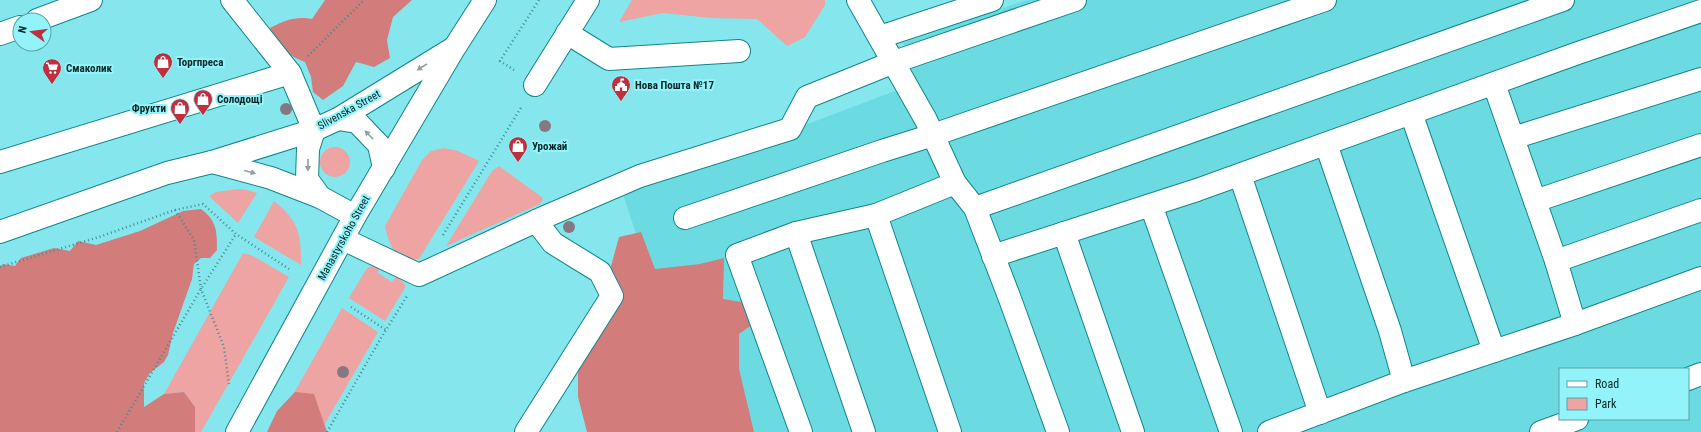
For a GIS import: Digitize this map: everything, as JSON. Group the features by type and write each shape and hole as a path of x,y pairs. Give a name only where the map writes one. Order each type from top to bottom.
{"main road":[{"path":"52,15 91,0"},
{"path":"232,0 290,73 314,130 308,149 307,179 320,197"},
{"name":"Manastyrskoho Street","path":"238,432 355,216 455,47 485,0"},
{"path":"535,85 588,0"},
{"path":"859,0 933,135 955,183 975,208 1058,432"},
{"path":"880,37 992,0"},
{"path":"343,239 419,275 536,221 640,176 790,129 807,97 894,62 1074,0"},
{"path":"685,218 933,135 1325,0"},
{"path":"975,208 1564,0"},
{"path":"993,256 1240,175 1701,11"},
{"path":"0,34 12,29"},
{"path":"567,34 609,59 739,51"},
{"name":"Slivenska Street","path":"0,232 168,173 212,162 314,130 338,119 455,47"},
{"path":"0,162 290,73"},
{"path":"1513,138 1701,79"},
{"path":"1494,84 1556,260 1575,324"},
{"path":"1411,113 1494,351"},
{"path":"338,119 357,122 379,145 384,168"},
{"path":"1326,144 1390,331 1404,381"},
{"path":"1535,201 1701,145"},
{"name":"Slivenska Street","path":"212,162 271,178 320,197 355,216"},
{"path":"1240,175 1320,413"},
{"path":"801,432 737,255 796,233 876,215 955,183"},
{"path":"1151,205 1231,432"},
{"path":"1556,260 1701,210"},
{"path":"876,215 950,432"},
{"path":"526,432 612,296 600,272 553,243 536,221"},
{"path":"796,233 864,432"},
{"path":"1064,233 1133,432"},
{"path":"1269,432 1404,381 1575,324 1701,278"},
{"path":"1689,379 1701,374"},
{"path":"1541,432 1574,420"}],"path":[{"path":"290,73 364,0"},
{"path":"500,61 539,0"},
{"path":"0,267 99,237 175,210 203,204 236,234 289,269"},
{"path":"175,210 194,240 201,289 224,347 229,384"},
{"path":"117,432 201,289 236,234"},
{"path":"351,307 386,330"}],"shaded area":[{"path":"325,0 412,0 393,17 387,40 390,58 374,67 356,62 343,86 323,100 313,92 311,77 305,62 288,53 277,40 270,28 291,19 312,19"},
{"path":"1027,0 1701,0 1701,432 748,432 651,280 623,194 916,83 903,43"},
{"path":"201,209 210,218 215,227 217,250 210,258 201,258 194,264 192,279 173,333 168,355 164,362 150,373 144,383 144,407 164,394 184,392 195,407 195,432 0,432 0,267 3,264 15,266 21,258 54,248 70,251 78,241 96,245 140,231 183,211"},
{"path":"641,232 655,269 700,264 724,258 723,299 748,303 756,322 739,334 739,369 754,432 587,432 578,397 578,366 602,299 619,237"},
{"path":"295,392 314,394 327,432 267,432 277,411"}],"green space":[{"path":"632,0 825,0 825,5 805,37 787,46 757,19 711,18 663,13 619,22"},
{"path":"335,147 346,151 350,162 346,173 335,177 324,173 320,162 324,151"},
{"path":"444,148 458,151 479,161 419,259 404,258 394,251 391,246 385,226 422,160 431,151"},
{"path":"499,166 543,198 540,204 446,246 492,171"},
{"path":"237,189 257,193 238,223 209,196 216,192"},
{"path":"274,201 289,215 297,229 300,245 301,265 254,237"},
{"path":"243,253 253,256 289,277 201,432 195,432 195,407 184,392 164,394"},
{"path":"373,266 379,268 378,273 392,282 397,275 406,286 385,321 349,298 367,268"},
{"path":"342,308 378,332 320,432 272,432"}],"place":[{"name":"Торгпреса","path":"163,79"},
{"name":"Смаколик","path":"52,85"},
{"name":"Нова Пошта №17","path":"621,102"},
{"name":"Солодощі","path":"203,116"},
{"name":"Фрукти","path":"180,125"},
{"name":"Урожай","path":"518,163"}]}
